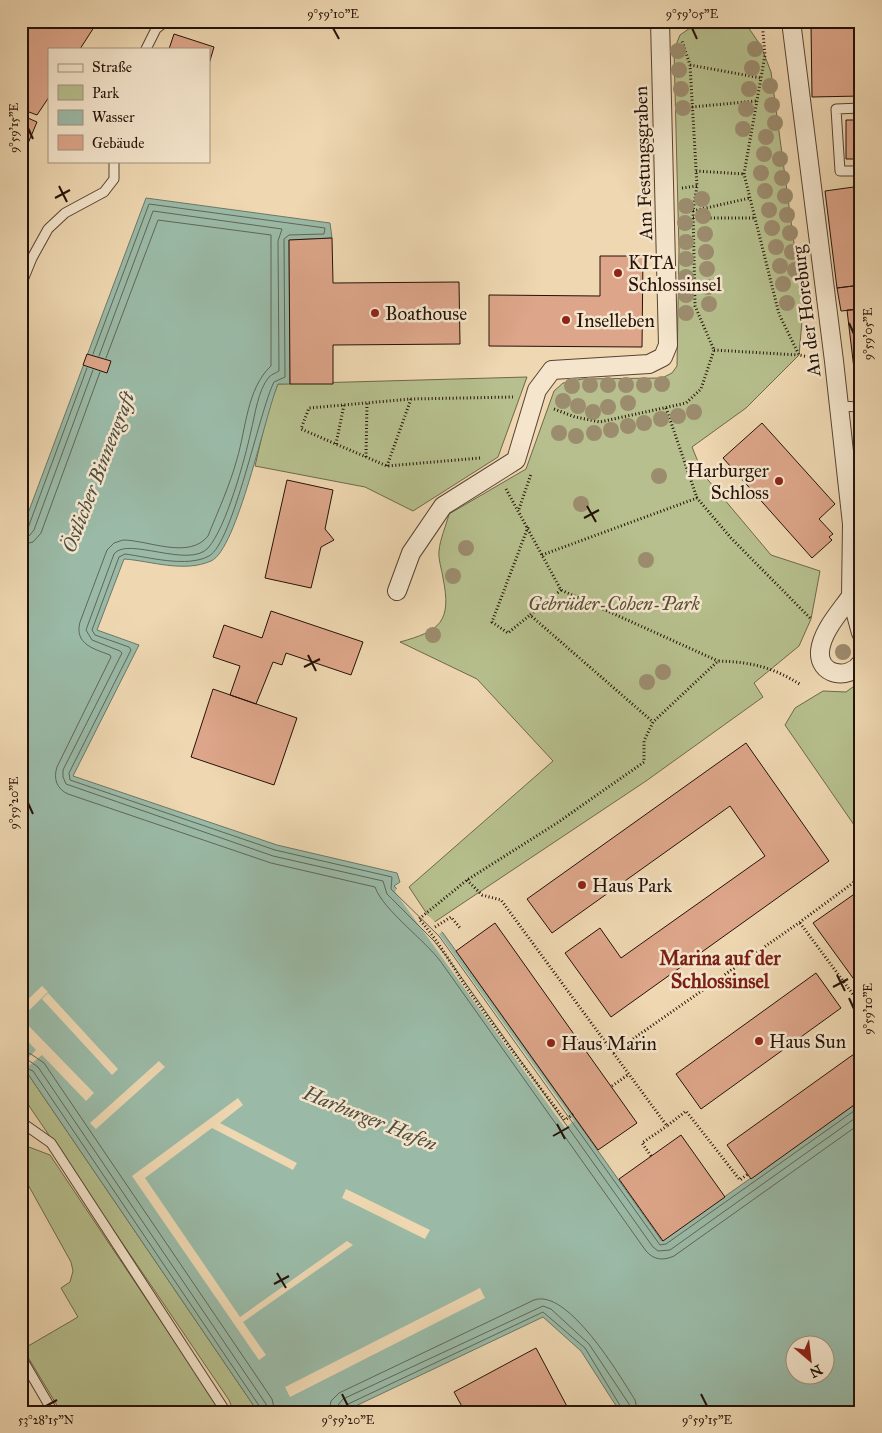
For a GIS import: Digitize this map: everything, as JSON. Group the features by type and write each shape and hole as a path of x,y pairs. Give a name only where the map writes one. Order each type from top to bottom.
{"street":[{"name":"Am Festungsgraben","path":"397,591 411,553 443,506 516,460 537,390 552,370 649,364 663,357 668,345 660,21"},
{"name":"An der Horeburg","path":"791,21 834,361 852,524 851,596 861,633"},
{"path":"851,596 828,631 820,652 825,666 833,672 844,675 859,672"}],"lane":[{"path":"146,48 156,29 166,21"},
{"path":"861,108 836,109 840,171 861,171"},
{"path":"21,285 32,258 48,229 65,212 104,192 114,179 114,162"},
{"path":"838,406 861,407"},
{"path":"21,1122 51,1143 226,1412"},
{"path":"21,1357 53,1412"}],"path":[{"path":"762,21 764,55 744,174 779,314 799,355"},
{"path":"551,417 554,408 574,417 600,422 686,403 701,389 714,350 696,306 692,211 697,186 690,65 680,35"},
{"path":"690,65 761,78"},
{"path":"692,107 757,101"},
{"path":"696,171 744,174"},
{"path":"692,211 750,198"},
{"path":"693,218 755,218"},
{"path":"714,350 799,355 834,361"},
{"path":"535,398 412,399 309,408 301,429 387,466 486,458 519,510 560,590 718,661 748,662 784,674 801,684"},
{"path":"387,466 412,399"},
{"path":"366,457 367,403"},
{"path":"336,444 344,405"},
{"path":"666,408 697,498 731,538 816,624 828,631"},
{"path":"519,510 532,472"},
{"path":"542,556 697,498"},
{"path":"528,527 492,622 508,633 560,590"},
{"path":"530,615 653,722"},
{"path":"571,1115 565,1120 522,1065 464,984 434,936 419,919 467,880 557,823 644,762 644,742 653,722 718,661"},
{"path":"613,1052 800,922 861,877"},
{"path":"467,880 482,895 501,900 667,1126"},
{"path":"436,927 451,917 460,928"},
{"path":"800,922 861,1005"},
{"path":"612,1086 629,1074"},
{"path":"651,1156 642,1143 686,1111 740,1180 748,1174"}],"green space":[{"name":"Gebrüder-Cohen-Park","path":"748,27 761,46 771,72 803,310 799,355 746,408 692,447 703,474 771,555 820,571 811,619 799,646 754,683 763,697 646,781 433,923 409,887 553,761 477,679 400,642 434,629 444,615 446,605 439,551 449,514 526,469 554,391 563,383 582,379 662,378 672,373 677,366 679,250 674,50 680,35 690,28"},
{"path":"527,377 498,457 413,511 365,487 255,466 269,406 278,384"},
{"path":"861,681 861,835 785,725 795,708 823,691 846,692"},
{"path":"21,1070 28,1074 258,1412 234,1412 229,1400 21,1094"},
{"path":"21,1144 50,1155 217,1405 218,1412 61,1412 23,1349 78,1317 61,1288 70,1282 73,1271 71,1262 26,1181 21,1183"}],"water":[{"path":"146,198 330,223 332,238 289,240 290,384 278,384 240,508 231,533 221,552 211,561 190,566 124,559 97,630 139,645 73,776 277,845 397,873 400,882 394,886 443,933 662,1241 861,1100 861,1412 620,1412 581,1351 543,1317 343,1412 258,1412 28,1074 21,1070 21,532"}],"pier":[{"path":"398,886 434,921 442,932 439,934 574,1121 565,1128 395,892"},
{"path":"42,986 48,992 21,1018 21,1006"},
{"path":"48,993 118,1069 112,1075 42,999"},
{"path":"22,1019 94,1093 86,1101 42,1055 21,1072 21,1065 36,1050 21,1034"},
{"path":"159,1061 165,1067 96,1129 90,1123"},
{"path":"238,1098 243,1105 220,1123 297,1163 293,1170 212,1128 145,1178 240,1317 347,1241 353,1245 243,1322 266,1355 259,1360 132,1176"},
{"path":"346,1189 430,1230 425,1239 342,1198"},
{"path":"480,1288 485,1298 290,1397 285,1387"}],"building":[{"path":"21,21 98,21 81,48 48,48 48,98 37,115 21,109"},
{"path":"811,24 861,24 861,96 812,97"},
{"path":"174,34 214,47 210,61 210,48 169,48"},
{"path":"21,115 37,122 21,160"},
{"path":"846,120 861,120 861,159 846,159"},
{"path":"861,186 861,285 837,288 825,191"},
{"name":"Boathouse","path":"332,238 333,283 459,282 460,344 333,345 333,384 290,384 289,240"},
{"name":"Inselleben","path":"600,256 643,256 642,347 489,346 489,295 600,296"},
{"path":"861,285 861,309 841,311 837,288"},
{"path":"861,309 861,394 857,394 847,310"},
{"path":"87,354 111,361 107,373 83,365"},
{"path":"861,418 861,456 855,419"},
{"name":"Harburger Schloss","path":"762,423 835,504 819,519 833,534 829,537 832,540 812,558 723,458"},
{"path":"287,480 333,490 325,529 334,540 321,547 311,588 265,578"},
{"path":"271,611 363,642 351,675 286,653 282,665 273,662 256,704 230,695 240,666 213,657 224,625 262,638"},
{"path":"213,689 297,718 274,785 191,757"},
{"name":"Haus Park","path":"746,743 829,861 611,1017 565,953 600,928 621,958 765,856 730,806 552,933 527,899"},
{"path":"853,895 861,906 861,989 813,923"},
{"name":"Haus Marin","path":"495,923 637,1123 598,1150 456,951"},
{"name":"Haus Sun","path":"816,973 841,1008 701,1109 676,1074"},
{"path":"861,1049 861,1100 751,1179 727,1145"},
{"path":"681,1135 725,1197 663,1241 619,1179"},
{"path":"21,1235 28,1248 21,1251"},
{"path":"536,1348 570,1412 465,1412 454,1392"}],"place":[{"name":"KITA Schlossinsel","path":"618,273"},
{"name":"Boathouse","path":"375,313"},
{"name":"Inselleben","path":"566,320"},
{"name":"Harburger Schloss","path":"779,481"},
{"name":"Haus Park","path":"582,885"},
{"name":"Haus Sun","path":"759,1041"},
{"name":"Haus Marin","path":"551,1043"}],"district":[{"name":"Marina auf der Schlossinsel","path":"720,970"}],"water label":[{"name":"Östlicher Binnengraft","path":"98,472"},
{"name":"Harburger Hafen","path":"370,1118"}]}
